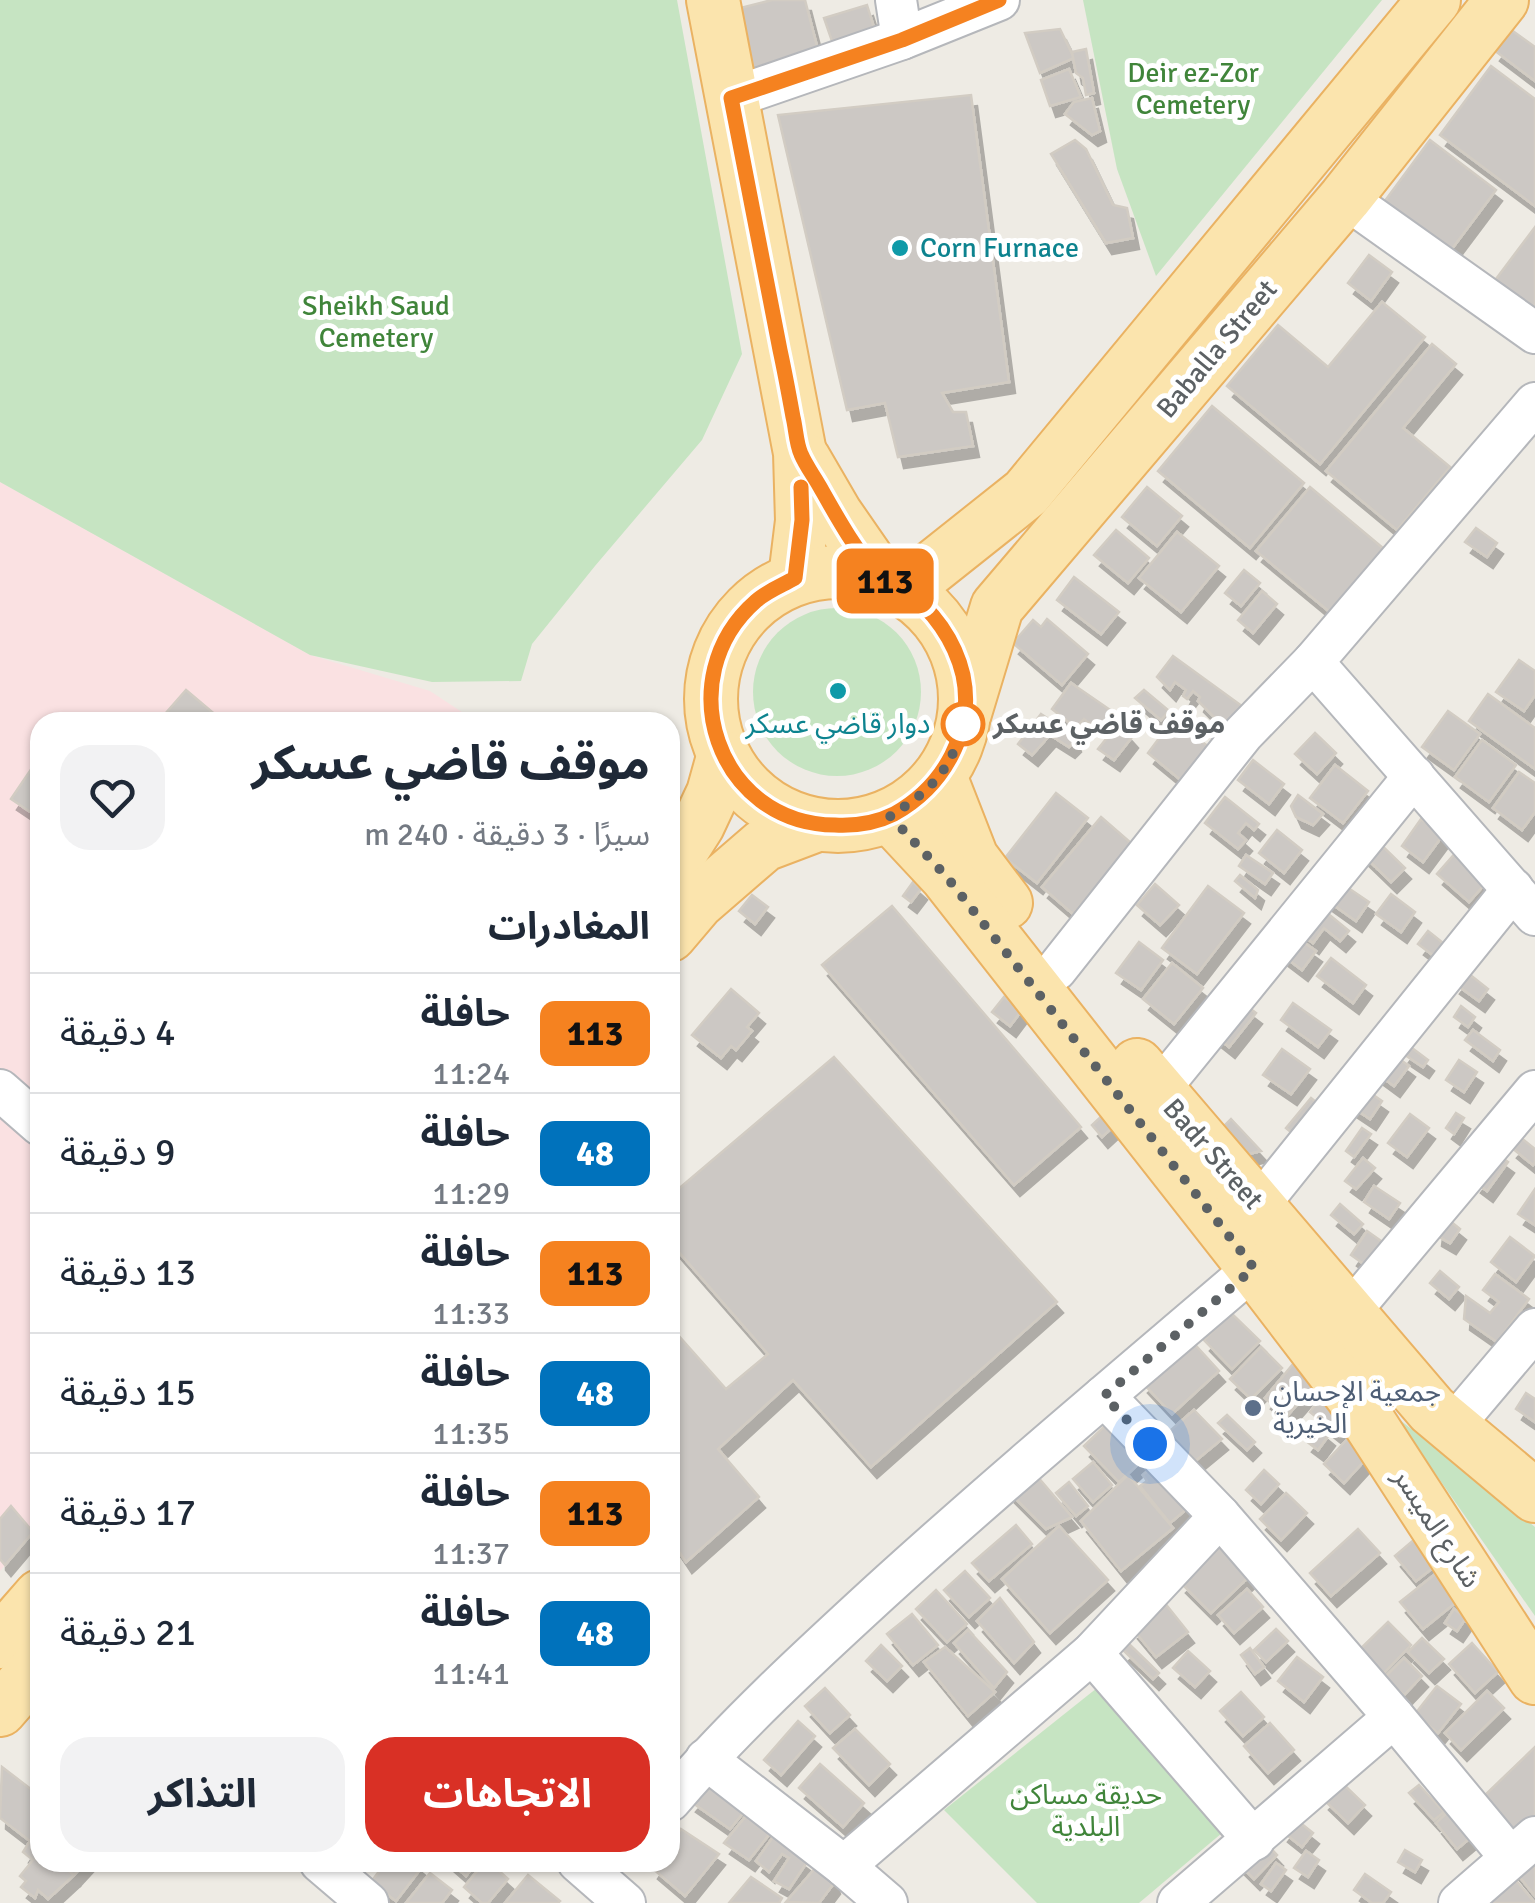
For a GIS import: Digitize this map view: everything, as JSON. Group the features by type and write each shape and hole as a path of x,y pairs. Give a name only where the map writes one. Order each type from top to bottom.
{"main road":[{"path":"712,0 800,453 802,520 795,578"},
{"path":"892,585 1026,493 1434,0"},
{"name":"Baballa Street","path":"965,713 997,608 1346,198 1502,0"},
{"path":"800,453 836,514 892,585 932,613 952,643 963,677 965,713 952,756 940,776 918,799 890,816 854,826 817,825 779,813 746,789 723,757 710,716 712,672 728,632 757,599 795,578 823,572 852,572 892,585"},
{"path":"680,853 713,794 723,757"},
{"name":"Badr Street","path":"940,776 972,858 1056,970 1432,1410 1535,1496"},
{"name":"شارع الميسر","path":"890,816 946,876 1352,1396 1535,1678"},
{"path":"680,923 698,902 764,845 817,825"},
{"path":"0,1642 30,1608"},
{"path":"0,1710 30,1676"}],"street":[{"path":"896,0 902,40"},
{"path":"731,98 902,40 999,0"},
{"path":"1346,198 1535,333"},
{"path":"1056,970 1243,734 1313,662 1535,404"},
{"path":"1258,1206 1524,902 1313,662"},
{"path":"1159,1090 1414,776"},
{"path":"0,1090 30,1116"},
{"path":"1349,1313 1535,1091"},
{"path":"680,1789 793,1672 947,1532 1254,1268"},
{"path":"1452,1427 1535,1328"},
{"path":"1104,1396 1220,1516 1394,1716 1523,1847 1459,1903"},
{"path":"844,1866 1092,1653 1220,1516"},
{"path":"1092,1653 1254,1840"},
{"path":"1178,1903 1394,1716"},
{"path":"706,1759 886,1903"},
{"path":"332,1872 368,1903"}],"shaded area":[{"path":"0,482 310,655 430,691 462,712 30,712 30,1536 0,1571"}],"green space":[{"name":"Sheikh Saud Cemetery","path":"0,0 677,0 742,354 702,440 532,644 521,681 432,682 310,655 0,482"},
{"name":"Deir ez-Zor Cemetery","path":"1083,0 1382,0 1156,276 1117,169"},
{"path":"837,608 869,615 896,633 914,660 921,692 914,724 896,751 869,769 837,776 805,769 778,751 760,724 753,692 760,660 778,633 805,615"},
{"path":"1395,1416 1535,1527 1535,1616"},
{"name":"حديقة مساكن البلدية","path":"1097,1688 1222,1833 1139,1903 1037,1903 944,1810"}],"building":[{"path":"772,0 805,0 819,54 754,72 737,9"},
{"path":"867,5 875,31 833,44 824,18"},
{"path":"1060,29 1074,58 1040,73 1025,33"},
{"path":"1510,29 1535,47 1535,81 1494,50"},
{"path":"1086,49 1094,93 1086,95 1072,52"},
{"path":"1491,66 1535,99 1535,206 1440,135"},
{"path":"1069,69 1081,97 1050,106 1041,80"},
{"name":"Corn Furnace","path":"971,95 1009,382 942,393 953,412 966,412 973,446 898,457 885,403 847,410 778,115"},
{"path":"1092,98 1100,131 1092,135 1065,114 1074,102"},
{"path":"1075,140 1086,149 1113,205 1127,208 1133,238 1106,243 1051,154"},
{"path":"1430,140 1496,190 1442,262 1376,213"},
{"path":"1535,227 1535,327 1487,291"},
{"path":"1369,255 1392,272 1371,301 1348,283"},
{"path":"1382,302 1425,337 1320,464 1227,386 1278,325 1328,367"},
{"path":"1432,344 1456,364 1403,428 1450,467 1397,530 1326,471"},
{"path":"1212,406 1304,483 1250,548 1158,471"},
{"path":"1147,487 1182,516 1157,546 1122,517"},
{"path":"1310,487 1384,549 1331,613 1256,551"},
{"path":"1476,528 1497,543 1487,557 1465,542"},
{"path":"1116,530 1149,558 1128,583 1094,555"},
{"path":"1177,532 1219,566 1181,612 1139,578"},
{"path":"1244,570 1260,583 1241,606 1225,593"},
{"path":"1074,577 1119,612 1101,634 1057,600"},
{"path":"1262,591 1277,604 1253,633 1238,620"},
{"path":"1047,619 1088,654 1062,685 1013,643 1033,620 1041,627"},
{"path":"1173,656 1246,709 1230,733 1193,691 1187,699 1183,696 1186,690 1175,682 1170,690 1157,677"},
{"path":"1519,660 1535,671 1535,695 1524,711 1496,692"},
{"path":"1071,683 1113,712 1132,737 1114,760 1098,749 1110,734 1094,721 1091,725 1084,719 1076,728 1052,709"},
{"path":"186,690 212,712 167,712"},
{"path":"1144,690 1169,711 1161,720 1135,698"},
{"path":"1488,694 1535,728 1535,769 1469,721"},
{"path":"1448,711 1480,734 1454,770 1422,747"},
{"path":"1041,714 1072,734 1075,741 1069,747 1050,735 1032,755 1018,744"},
{"path":"1172,721 1212,749 1182,781 1148,753"},
{"path":"1315,733 1336,753 1317,774 1295,754"},
{"path":"1482,740 1516,765 1489,802 1455,777"},
{"path":"1253,760 1284,784 1269,804 1238,780"},
{"path":"1335,765 1368,791 1343,823 1310,798"},
{"path":"30,771 30,812 11,799"},
{"path":"1519,772 1535,783 1535,812 1522,830 1493,808"},
{"path":"1056,793 1088,818 1037,883 1005,858"},
{"path":"1298,795 1323,814 1313,825 1296,817 1291,806"},
{"path":"1225,797 1259,824 1254,830 1246,823 1238,833 1246,840 1238,849 1205,823"},
{"path":"1101,817 1132,844 1073,914 1042,887"},
{"path":"1421,819 1443,835 1423,862 1402,846"},
{"path":"1277,830 1302,850 1284,873 1259,853"},
{"path":"1374,838 1405,868 1391,882 1361,853"},
{"path":"1458,850 1490,878 1469,902 1437,874"},
{"path":"1246,855 1273,873 1265,884 1239,866"},
{"path":"1240,875 1258,890 1255,898 1235,881"},
{"path":"1338,881 1369,902 1356,921 1325,899"},
{"path":"913,882 921,889 911,902 903,896"},
{"path":"1155,884 1179,905 1160,925 1137,905"},
{"path":"1208,886 1244,913 1197,974 1162,948"},
{"path":"1391,894 1415,912 1401,932 1376,914"},
{"path":"752,895 768,907 755,924 739,911"},
{"path":"892,906 1081,1127 1014,1185 822,965"},
{"path":"1321,908 1349,931 1340,941 1324,928 1313,943 1300,933"},
{"path":"1428,931 1448,947 1438,959 1418,944"},
{"path":"1295,936 1316,951 1302,970 1281,954"},
{"path":"1139,942 1163,960 1141,990 1116,973"},
{"path":"1331,958 1366,985 1353,1003 1317,976"},
{"path":"1172,963 1203,988 1174,1024 1143,999"},
{"path":"1464,970 1488,989 1479,1001 1454,983"},
{"path":"731,989 759,1013 747,1027 752,1031 736,1050 731,1046 721,1058 692,1035"},
{"path":"1004,997 1022,1010 1010,1026 992,1012"},
{"path":"1240,1001 1256,1013 1229,1047 1214,1035"},
{"path":"1293,1003 1331,1030 1318,1047 1281,1020"},
{"path":"1461,1006 1475,1017 1468,1027 1454,1017"},
{"path":"1473,1030 1500,1050 1493,1061 1465,1040"},
{"path":"1408,1045 1428,1060 1423,1067 1402,1053"},
{"path":"1282,1049 1310,1069 1291,1094 1263,1075"},
{"path":"1390,1052 1409,1066 1394,1086 1375,1072"},
{"path":"834,1057 1057,1302 871,1467 793,1380 718,1449 759,1497 686,1562 680,1553 680,1337 726,1389 768,1354 680,1253 680,1188"},
{"path":"1459,1060 1477,1072 1464,1092 1446,1080"},
{"path":"1362,1087 1382,1101 1370,1119 1349,1105"},
{"path":"1311,1098 1327,1111 1302,1141 1286,1128"},
{"path":"1456,1113 1464,1118 1454,1134 1446,1128"},
{"path":"1104,1114 1115,1125 1102,1137 1092,1125"},
{"path":"1410,1114 1429,1128 1407,1157 1388,1143"},
{"path":"1231,1119 1261,1151 1244,1155 1221,1129"},
{"path":"1362,1128 1371,1134 1354,1157 1346,1151"},
{"path":"1520,1137 1535,1149 1533,1165 1511,1147"},
{"path":"1497,1154 1508,1162 1487,1191 1475,1182"},
{"path":"1363,1158 1375,1168 1356,1189 1345,1181"},
{"path":"1374,1186 1400,1203 1389,1219 1364,1202"},
{"path":"1535,1189 1535,1225 1518,1214"},
{"path":"1340,1204 1363,1224 1354,1234 1331,1215"},
{"path":"1439,1212 1460,1229 1450,1243 1436,1235"},
{"path":"1367,1231 1384,1243 1368,1267 1351,1255"},
{"path":"1510,1237 1535,1256 1516,1282 1491,1262"},
{"path":"1440,1271 1459,1287 1449,1299 1430,1283"},
{"path":"1495,1274 1529,1299 1497,1342 1464,1319 1466,1296 1490,1313 1499,1302 1483,1290"},
{"path":"1231,1313 1260,1341 1232,1369 1204,1340"},
{"path":"1189,1338 1219,1371 1172,1414 1142,1382"},
{"path":"1261,1347 1282,1368 1251,1399 1230,1379"},
{"path":"1293,1364 1316,1383 1287,1416 1265,1398"},
{"path":"1325,1393 1355,1417 1340,1436 1310,1412"},
{"path":"1526,1393 1535,1399 1535,1422 1516,1409"},
{"path":"1194,1410 1222,1439 1183,1471 1156,1443"},
{"path":"1227,1415 1255,1442 1247,1450 1218,1423"},
{"path":"1110,1421 1145,1458 1119,1482 1084,1446"},
{"path":"1318,1426 1329,1435 1318,1450 1306,1441"},
{"path":"1356,1430 1375,1449 1344,1483 1324,1464"},
{"path":"1161,1460 1195,1502 1170,1523 1140,1486 1147,1481 1143,1475"},
{"path":"1093,1462 1112,1485 1093,1502 1073,1479"},
{"path":"1031,1469 1072,1517 1046,1529 1009,1492"},
{"path":"1264,1470 1279,1484 1261,1504 1246,1490"},
{"path":"1128,1475 1173,1528 1121,1571 1081,1521"},
{"path":"1069,1482 1088,1506 1076,1516 1056,1493"},
{"path":"1286,1493 1307,1513 1281,1540 1260,1519"},
{"path":"11,1506 30,1528 30,1536 5,1565 0,1559 0,1519"},
{"path":"1016,1525 1032,1544 989,1581 972,1563"},
{"path":"1059,1526 1108,1580 1050,1633 1002,1579"},
{"path":"1358,1529 1380,1553 1331,1596 1310,1573"},
{"path":"1422,1533 1444,1559 1416,1581 1395,1556"},
{"path":"1225,1540 1255,1571 1211,1613 1180,1582"},
{"path":"1443,1568 1465,1595 1423,1629 1400,1602"},
{"path":"965,1571 990,1598 969,1617 944,1590"},
{"path":"1247,1589 1263,1607 1234,1633 1218,1615"},
{"path":"936,1590 967,1624 947,1642 916,1609"},
{"path":"1000,1598 1034,1642 1014,1663 977,1621"},
{"path":"1164,1602 1188,1632 1156,1657 1132,1628"},
{"path":"1454,1609 1466,1618 1457,1631 1445,1623"},
{"path":"912,1614 938,1645 913,1665 887,1634"},
{"path":"1388,1622 1411,1645 1377,1680 1353,1656"},
{"path":"1276,1629 1288,1641 1266,1662 1254,1650"},
{"path":"968,1630 1007,1672 994,1688 954,1643"},
{"path":"1422,1638 1444,1659 1429,1673 1408,1652"},
{"path":"1472,1643 1498,1672 1475,1693 1449,1664"},
{"path":"1129,1644 1159,1673 1153,1679 1123,1650"},
{"path":"881,1645 902,1666 887,1681 866,1661"},
{"path":"945,1647 995,1692 968,1716 924,1662"},
{"path":"1250,1648 1264,1667 1255,1674 1241,1655"},
{"path":"1188,1651 1210,1671 1195,1687 1173,1668"},
{"path":"1297,1657 1323,1677 1304,1702 1278,1681"},
{"path":"1404,1658 1422,1676 1404,1695 1385,1677"},
{"path":"1437,1686 1461,1704 1438,1733 1415,1714"},
{"path":"825,1688 850,1715 830,1733 805,1706"},
{"path":"1487,1691 1504,1708 1461,1750 1445,1733"},
{"path":"1241,1692 1264,1717 1243,1736 1220,1711"},
{"path":"798,1721 815,1736 781,1775 764,1760"},
{"path":"1270,1723 1294,1750 1268,1773 1244,1746"},
{"path":"855,1729 890,1764 869,1785 833,1748"},
{"path":"1535,1747 1535,1820 1519,1835 1483,1797"},
{"path":"820,1764 864,1803 843,1827 799,1788"},
{"path":"2,1767 30,1788 30,1841 0,1818"},
{"path":"713,1774 752,1802 730,1829 690,1801"},
{"path":"1340,1781 1365,1805 1348,1823 1323,1799"},
{"path":"1419,1785 1444,1812 1434,1820 1409,1793"},
{"path":"1449,1787 1483,1827 1457,1849 1436,1823 1447,1813 1435,1799"},
{"path":"750,1811 775,1827 749,1860 724,1843"},
{"path":"1293,1817 1313,1833 1302,1847 1282,1831"},
{"path":"680,1830 719,1854 685,1896 657,1872 680,1872"},
{"path":"773,1837 807,1862 789,1889 774,1881 789,1858 782,1854 769,1872 756,1861"},
{"path":"1263,1840 1277,1855 1254,1879 1239,1864"},
{"path":"1535,1846 1535,1896 1510,1865"},
{"path":"1405,1850 1422,1860 1415,1872 1398,1862"},
{"path":"1306,1851 1319,1860 1308,1877 1294,1868"},
{"path":"824,1858 834,1883 819,1903 786,1902"},
{"path":"1276,1863 1286,1870 1271,1891 1261,1884"},
{"path":"30,1864 30,1872 74,1875 48,1899 38,1890 35,1898 21,1887 26,1881 20,1876"},
{"path":"1508,1871 1535,1903 1470,1903"},
{"path":"378,1872 418,1872 396,1901 371,1882"},
{"path":"477,1872 500,1872 508,1879 488,1903 482,1903 464,1887"},
{"path":"430,1873 452,1890 442,1903 406,1903"},
{"path":"1365,1874 1391,1892 1383,1903 1372,1903 1354,1890"},
{"path":"528,1875 560,1901 505,1903"},
{"path":"751,1877 782,1898 779,1903 729,1903"}],"bus line":[{"name":"113","path":"801,487 802,520 795,578 757,599 728,632 712,672 710,716 723,757 746,789 779,813 817,825 854,826 890,816 918,799 940,776 960,735 965,713 963,677 952,643 932,613 904,590 880,579 800,453 731,98 902,40 999,0"}],"place":[{"name":"Corn Furnace","path":"900,248"},
{"name":"دوار قاضي عسكر","path":"838,691"},
{"name":"موقف قاضي عسكر","path":"963,724"},
{"name":"جمعية الإحسان الخيرية","path":"1253,1408"}],"route":[{"path":"963,724 965,713 952,756 940,776 918,799 890,816 946,876 1254,1268 1104,1396 1150,1444"}]}
